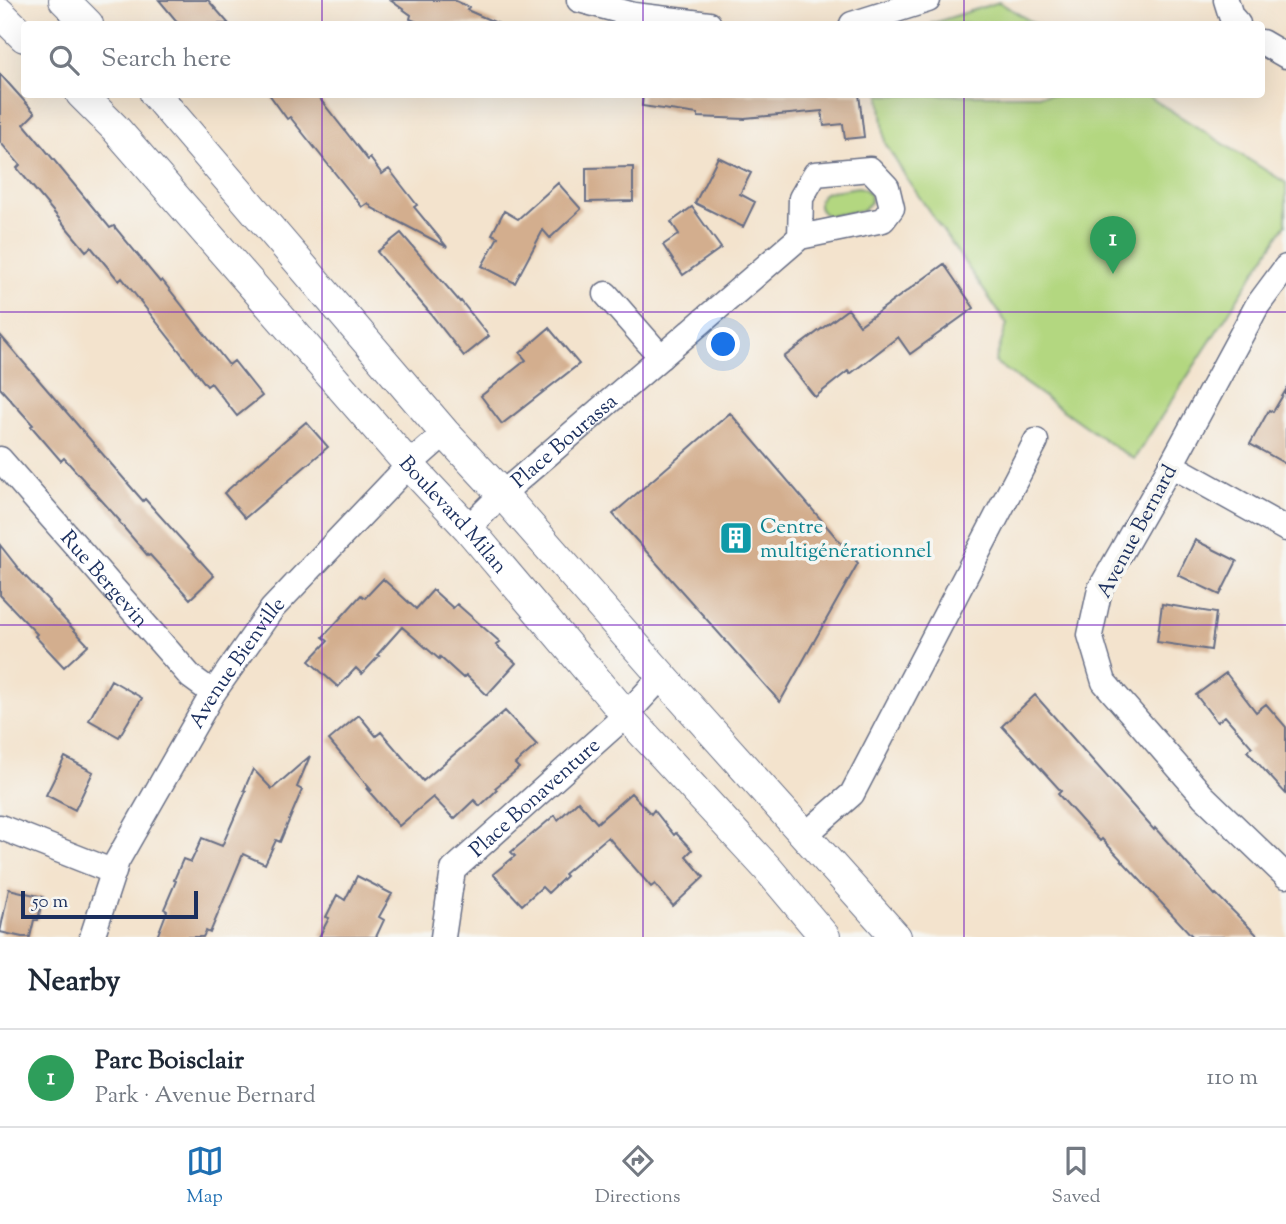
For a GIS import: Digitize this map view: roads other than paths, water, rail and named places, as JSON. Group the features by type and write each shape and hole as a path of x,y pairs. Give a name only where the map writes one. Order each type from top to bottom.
{"main road":[{"path":"64,0 85,21"},
{"path":"0,13 21,34"},
{"name":"Boulevard Milan","path":"85,98 115,128 409,465 468,528 626,715 768,869 825,937"},
{"path":"158,98 444,433 502,494 896,937"}],"street":[{"path":"579,0 635,15 684,21"},
{"path":"862,21 928,0"},
{"path":"1226,0 1235,21"},
{"path":"1265,44 1286,56"},
{"name":"Place Bourassa","path":"468,528 502,494 800,237"},
{"name":"Avenue Bernard","path":"1286,267 1257,306 1100,589 1090,635 1104,682 1203,796 1286,876"},
{"path":"606,294 662,357"},
{"name":"Avenue Bienville","path":"92,937 122,850 213,693 272,609 409,465 444,433"},
{"path":"805,835 852,794 1036,441"},
{"name":"Rue Bergevin","path":"0,459 191,677 213,693"},
{"path":"1171,465 1286,529"},
{"name":"Place Bonaventure","path":"443,937 453,870 626,715 662,676"},
{"path":"0,827 114,872"}],"place":[{"name":"Parc Boisclair","path":"1113,274"},
{"name":"Centre multigénérationnel","path":"736,538"}]}
